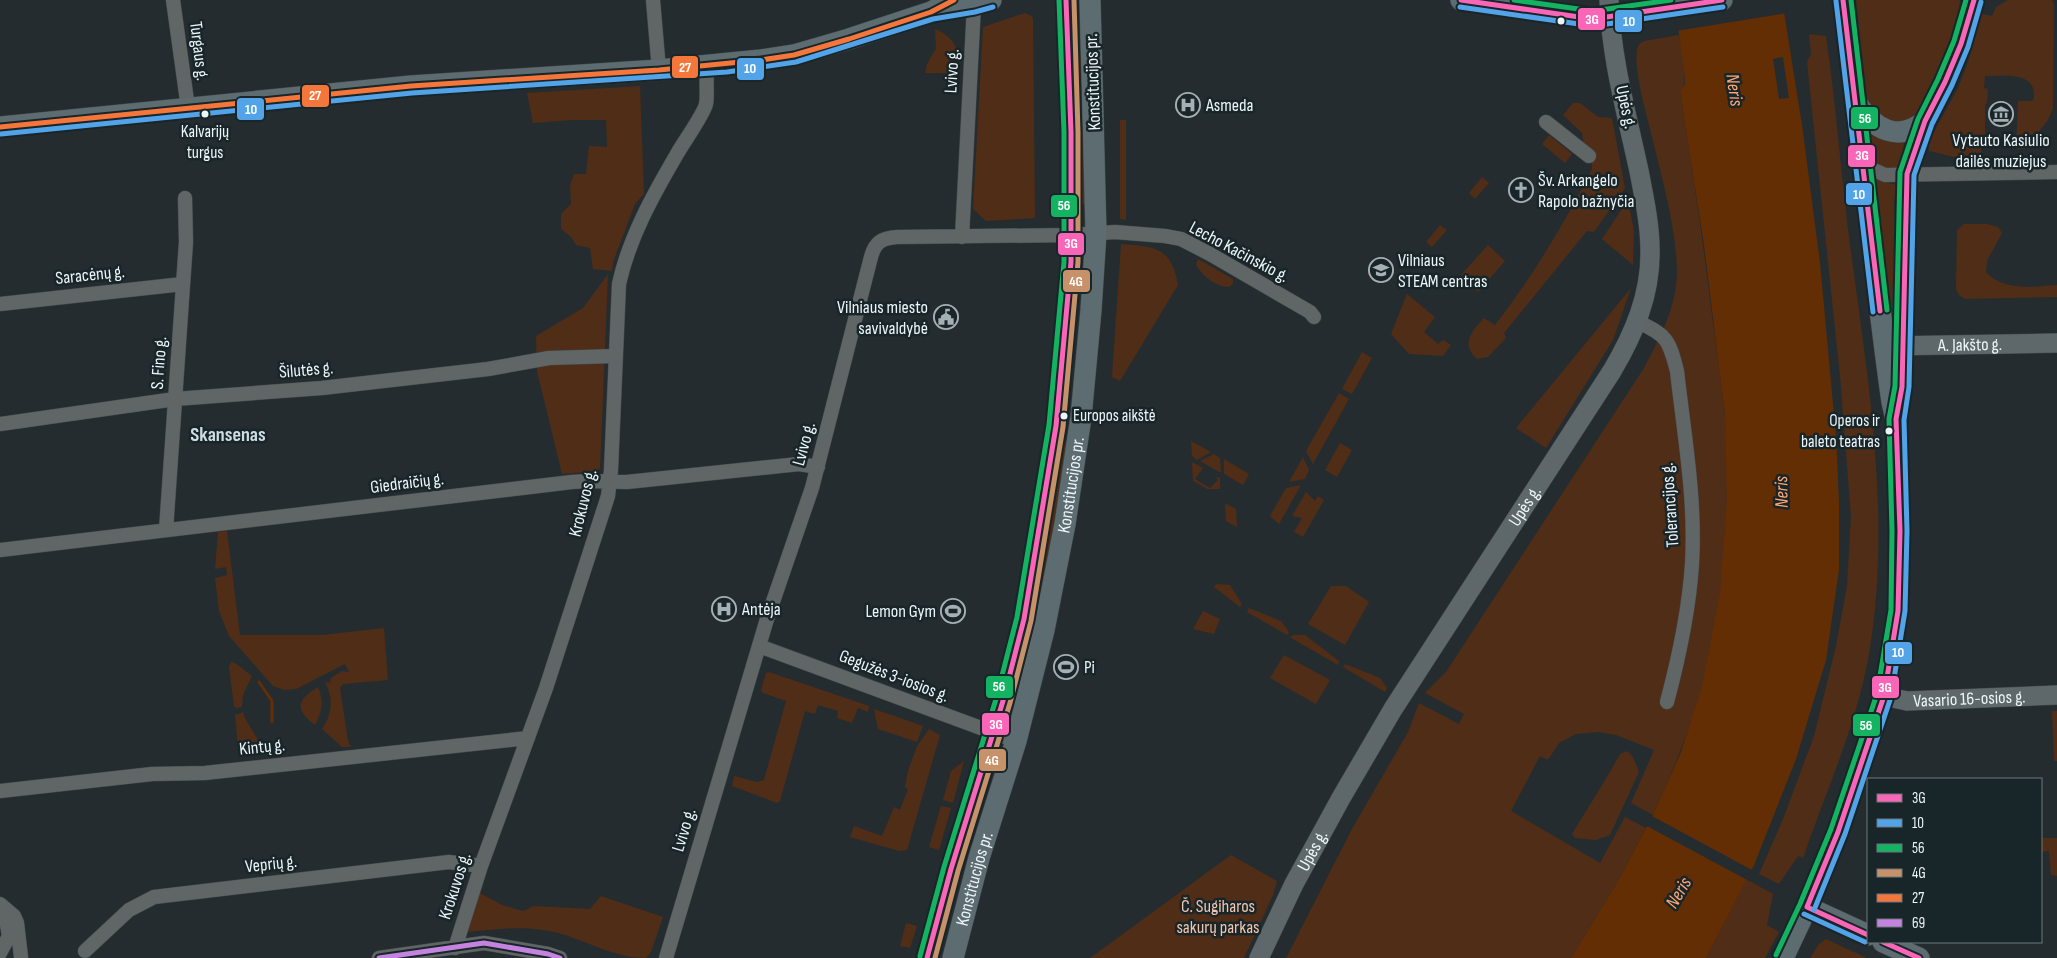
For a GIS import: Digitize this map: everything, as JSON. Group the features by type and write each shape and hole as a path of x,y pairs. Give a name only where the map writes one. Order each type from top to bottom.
{"main road":[{"name":"Konstitucijos pr.","path":"927,958 993,733 1024,619 1047,483 1061,379 1071,262 1071,132 1066,0"},
{"name":"Konstitucijos pr.","path":"953,958 979,858 1016,741 1042,640 1065,524 1081,417 1096,233 1090,0"},
{"path":"1460,0 1588,18 1609,9 1632,14 1722,0"},
{"path":"1783,958 1808,908 1838,832 1884,696 1898,611 1900,530 1896,419 1902,387 1869,227 1857,104 1843,0"},
{"path":"1894,346 1907,174 1925,121 1945,82 1961,44 1974,0"},
{"path":"0,127 411,86 708,66 794,54 849,39 931,12 973,2"},
{"path":"1857,104 1872,122 1889,131 1900,132 1909,130 1918,127 1925,121"},
{"path":"1808,908 1867,935"},
{"path":"1885,943 1919,958"}],"street":[{"name":"Turgaus g.","path":"173,0 188,108"},
{"path":"653,0 659,70"},
{"name":"Lvivo g.","path":"666,958 759,646 818,467 869,264 876,244 887,238 962,237 973,2"},
{"name":"Upės g.","path":"1259,958 1294,884 1393,709 1612,371 1638,322 1646,289 1650,250 1643,192 1619,76 1609,9"},
{"name":"Krokuvos g.","path":"455,948 481,866 546,688 608,496 619,284 622,272 649,204 706,104 705,78 708,66"},
{"path":"1546,122 1589,156"},
{"path":"1862,153 1872,168 1878,173 2057,172"},
{"name":"S. Fino g.","path":"166,530 186,242 185,198"},
{"name":"Lecho Kačinskio g.","path":"962,237 1072,235 1115,232 1153,234 1181,239 1310,312 1314,317"},
{"name":"Saracėnų g.","path":"0,304 183,284"},
{"name":"Tolerancijos g.","path":"1638,322 1663,334 1667,339 1674,358 1692,508 1690,590 1675,673 1667,702"},
{"name":"A. Jakšto g.","path":"1894,346 2057,343"},
{"name":"Šilutės g.","path":"0,424 175,399 322,388 488,369 549,358 616,356"},
{"name":"Giedraičių g.","path":"0,550 572,482 627,482 798,464 818,467"},
{"name":"Gegužės 3-iosios g.","path":"759,646 1016,741"},
{"name":"Vasario 16-osios g.","path":"1884,696 1907,701 2057,695"},
{"name":"Kintų g.","path":"0,791 152,774 205,772 528,738"},
{"name":"Veprių g.","path":"86,951 129,910 154,897 449,862 481,866"},
{"path":"0,953 9,936 2,906"},
{"path":"2,906 14,916 17,923 21,958"},
{"path":"379,958 484,943 560,958"},
{"path":"444,958 524,950"},
{"path":"0,953 11,952 21,958"}],"green space":[{"path":"1856,0 1960,0 1959,12 1945,60 1924,105 1917,115 1912,118 1898,122 1888,120 1871,107 1867,99"},
{"path":"2008,0 2052,0 2054,4 2053,108 2048,120 2025,149 2016,149 2018,101 2033,101 2034,91 2031,84 2019,77 1985,76 1984,88 1988,89 1987,103 1985,104 1985,147 1981,148 1981,153 1978,157 1963,159 1929,151 1929,141 1958,88 1982,14 1992,16 1996,7"},
{"path":"1075,8 1079,9 1086,204 1081,204"},
{"path":"1025,13 1032,16 1033,19 1035,218 986,221 973,209 983,27"},
{"path":"935,29 948,37 956,46 959,59 959,73 925,73 927,64 936,48"},
{"path":"1809,34 1826,36 1830,62 1875,449 1878,500 1878,552 1876,603 1869,654 1857,706 1803,858 1798,856 1779,884 1759,874 1783,819 1814,736 1836,646 1847,586 1851,516 1840,376 1807,62 1811,54"},
{"path":"1679,35 1685,73 1683,87 1680,91 1724,405 1727,452 1727,520 1717,622 1710,655 1692,720 1667,784 1653,815 1631,803 1654,750 1616,735 1598,732 1576,734 1559,743 1548,760 1540,756 1511,811 1600,863 1625,817 1646,828 1618,881 1571,958 1286,958 1352,829 1408,732 1419,703 1459,724 1464,714 1425,693 1446,672 1644,368 1661,333 1674,297 1677,271 1676,253 1667,198 1640,87 1636,57 1640,43"},
{"path":"640,86 644,194 635,204 613,262 612,271 593,269 590,248 576,245 571,237 561,229 561,214 571,204 570,185 574,174 586,174 589,146 607,147 606,120 533,123 527,93"},
{"path":"1573,103 1580,103 1598,117 1612,118 1625,188 1594,232 1587,231 1504,333 1506,338 1488,357 1477,359 1469,348 1470,338 1475,328 1484,318 1495,325 1509,306 1547,249 1592,169 1592,154 1584,147 1582,133 1563,115"},
{"path":"1120,120 1126,120 1126,220 1120,219"},
{"path":"1869,130 1905,140 1898,171 1889,171 1873,164"},
{"path":"1549,135 1572,154 1565,163 1542,144"},
{"path":"1482,177 1489,183 1475,199 1469,193"},
{"path":"1868,177 1896,185 1894,204 1898,332 1890,334"},
{"path":"1628,200 1634,231 1633,265 1602,239"},
{"path":"1964,224 1987,224 1998,227 2002,233 1987,261 1986,272 1993,278 2010,285 2019,286 2057,285 2057,297 1965,299 1959,295 1956,289 1957,230"},
{"path":"1440,225 1447,230 1432,247 1426,242"},
{"path":"1121,244 1143,246 1160,251 1171,263 1178,285 1120,381 1112,377"},
{"path":"1488,245 1505,261 1478,292 1460,276"},
{"path":"1198,259 1233,279 1233,283 1229,287 1224,287 1210,280 1198,268 1196,264"},
{"path":"608,274 600,468 597,471 562,474 537,371 536,336 583,308"},
{"path":"1631,288 1613,340 1546,448 1516,428"},
{"path":"1407,294 1435,317 1424,332 1438,344 1443,340 1451,345 1443,356 1409,354 1391,334"},
{"path":"1362,352 1372,358 1352,394 1342,389"},
{"path":"1339,393 1349,399 1313,464 1306,451"},
{"path":"1063,441 1069,442 1042,599 1037,598"},
{"path":"1191,441 1211,452 1197,460 1192,456"},
{"path":"1340,443 1352,450 1337,477 1325,470"},
{"path":"1214,454 1220,458 1221,473 1200,461"},
{"path":"1303,457 1309,470 1305,479 1289,482"},
{"path":"1224,459 1249,474 1243,485 1224,474"},
{"path":"1192,462 1203,468 1195,479 1210,488 1218,480 1216,478 1218,477 1220,478 1220,489 1207,489 1193,481"},
{"path":"1301,485 1279,524 1270,516 1286,488"},
{"path":"1306,492 1315,501 1318,496 1324,500 1303,537 1294,532 1302,518 1292,516"},
{"path":"1225,503 1236,509 1237,527 1226,521"},
{"path":"227,531 240,635 323,635 384,628 388,680 343,684 340,688 348,741 351,747 342,747 322,729 328,718 331,706 330,694 325,682 330,683 331,678 342,671 349,672 345,664 296,689 284,690 273,686 229,636 219,611 215,578 227,575 226,567 215,569 218,532"},
{"path":"1216,584 1230,585 1242,604 1240,607 1214,587"},
{"path":"1331,586 1346,586 1369,602 1345,645 1308,624"},
{"path":"1249,608 1281,621 1289,632 1287,635 1247,612"},
{"path":"1203,611 1220,619 1214,634 1193,629"},
{"path":"1293,635 1305,635 1339,661 1338,665 1291,638"},
{"path":"1284,655 1330,680 1316,704 1270,678"},
{"path":"231,662 252,676 243,695 242,707 236,708 234,706 229,667"},
{"path":"1345,664 1380,678 1387,688 1385,692 1343,667"},
{"path":"769,672 869,706 868,712 858,708 852,723 837,718 838,711 818,705 815,714 805,711 780,801 777,803 732,786 734,776 757,782 764,780 786,701 763,693 761,690 766,673"},
{"path":"318,687 321,706 315,725 304,714 301,705 306,696"},
{"path":"874,709 923,726 917,742 878,729"},
{"path":"2052,711 2057,711 2057,761 2054,761"},
{"path":"243,712 258,741 259,750 253,756 243,755 238,747 235,715"},
{"path":"929,729 940,735 907,850 899,851 850,837 854,826 882,836 894,807 900,810 908,789 905,787 908,771 917,746"},
{"path":"1627,751 1633,757 1639,772 1610,835 1596,840 1575,838 1572,834 1620,754"},
{"path":"964,761 953,803 943,800 951,771"},
{"path":"941,806 951,808 939,850 929,847"},
{"path":"2042,838 2057,838 2057,876 2051,875 2049,851 2042,852"},
{"name":"Č. Sugiharos sakurų parkas","path":"1231,855 1277,881 1273,895 1244,958 1090,958"},
{"path":"1746,879 1773,894 1767,925 1779,932 1765,958 1706,958"},
{"path":"478,892 502,905 523,911 534,906 590,909 601,896 663,917 651,952 646,958 635,957 612,952 569,936 535,929 512,928 466,932"},
{"path":"906,923 917,926 910,948 900,946"},
{"path":"1826,939 1867,958 1810,958 1819,944"}],"water":[{"name":"Neris","path":"1674,0 1782,0 1802,125 1820,263 1836,437 1839,569 1826,660 1796,759 1754,865 1706,958 1571,958 1618,881 1653,815 1681,752 1702,687 1720,593 1727,501 1725,415 1704,245 1680,91 1685,84 1685,76"}],"pier":[{"path":"1671,0 1785,0 1787,13 1676,31"},
{"path":"1783,57 1789,98 1779,99 1773,59"},
{"path":"1650,815 1754,871 1749,881 1645,825"}],"waterway":[{"path":"259,682 272,701 272,722"}],"transit line":[{"name":"27","path":"0,127 411,86 659,70 761,60 794,55 849,39 931,12 954,0"},
{"name":"56","path":"920,956 944,867 996,699 1017,617 1049,425 1064,262 1064,132 1059,0"},
{"name":"3G","path":"927,958 951,869 1003,701 1024,619 1056,426 1071,262 1071,132 1066,0"},
{"name":"4G","path":"935,958 958,871 1010,703 1031,621 1063,427 1078,262 1078,132 1074,0"},
{"name":"3G","path":"1461,0 1593,19 1722,0"},
{"name":"56","path":"1514,0 1593,11 1671,0"},
{"name":"3G","path":"1843,0 1880,311"},
{"name":"56","path":"1851,0 1887,310"},
{"name":"56","path":"1776,955 1800,904 1831,829 1877,694 1891,610 1892,531 1889,419 1895,386 1900,172 1918,119 1954,41 1966,0"},
{"name":"3G","path":"1807,907 1838,832 1884,696 1898,611 1900,531 1896,419 1902,387 1907,174 1925,121 1945,82 1961,44 1974,0"},
{"name":"10","path":"1836,1 1873,312"},
{"name":"10","path":"1814,910 1845,834 1891,697 1905,611 1907,531 1904,420 1909,387 1914,175 1932,124 1952,85 1968,47 1981,2"},
{"name":"10","path":"1,134 412,93 727,72 796,62 933,19 993,7"},
{"name":"10","path":"1460,7 1593,26 1723,7"},
{"name":"3G","path":"1807,907 1867,935"},
{"name":"10","path":"1804,914 1865,942"},
{"name":"69","path":"379,958 484,943 548,954 560,958"},
{"name":"3G","path":"1885,943 1919,958"}],"place":[{"name":"Asmeda","path":"1188,105"},
{"name":"Kalvarijų turgus","path":"205,114"},
{"name":"Vytauto Kasiulio dailės muziejus","path":"2001,114"},
{"name":"Šv. Arkangelo Rapolo bažnyčia","path":"1521,190"},
{"name":"Vilniaus STEAM centras","path":"1381,270"},
{"name":"Vilniaus miesto savivaldybė","path":"946,317"},
{"name":"Europos aikštė","path":"1064,416"},
{"name":"Operos ir baleto teatras","path":"1889,431"},
{"name":"Antėja","path":"724,609"},
{"name":"Lemon Gym","path":"953,611"},
{"name":"Pi","path":"1066,667"}],"district":[{"name":"Skansenas","path":"228,435"}]}
